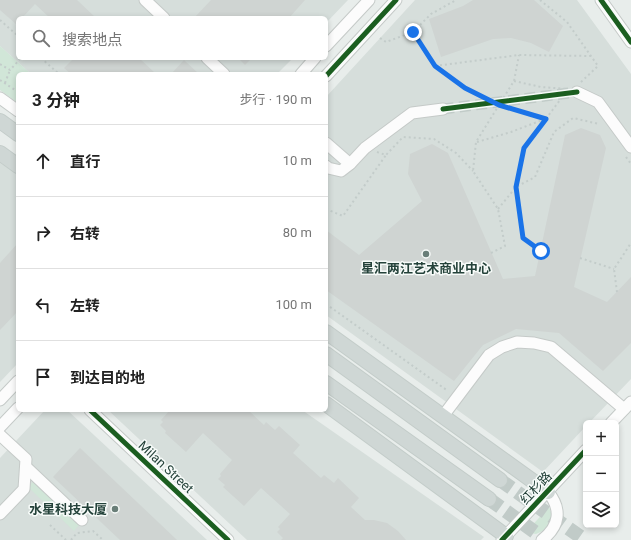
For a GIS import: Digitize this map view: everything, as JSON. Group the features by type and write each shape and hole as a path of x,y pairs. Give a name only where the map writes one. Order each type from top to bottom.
{"main road":[{"path":"0,121 16,133"},
{"path":"0,153 16,165"},
{"path":"328,333 548,492"},
{"path":"328,355 500,480"},
{"path":"328,384 489,499"},
{"path":"328,405 507,539"}],"street":[{"path":"145,0 162,16"},
{"path":"328,44 369,0"},
{"path":"328,74 396,0"},
{"path":"601,0 631,42"},
{"path":"209,60 222,72"},
{"path":"303,72 313,60"},
{"path":"578,88 598,102 627,150"},
{"path":"0,98 16,110"},
{"path":"328,168 341,171 365,148 412,113 443,109"},
{"path":"328,144 350,164"},
{"path":"443,416 489,355 502,347 517,342 534,343 551,348 627,406 614,420"},
{"path":"0,400 16,383"},
{"path":"0,428 16,410"},
{"name":"Milan Street","path":"92,412 228,540"},
{"path":"0,435 26,459 24,489 0,514"},
{"name":"红杉路","path":"507,539 583,453"},
{"path":"26,467 82,520"},
{"path":"542,540 550,534 555,526 557,517 557,507 553,498 548,492"}],"path":[{"path":"380,38 386,42 413,32 431,14 456,0"},
{"path":"540,0 567,22 598,66 578,88"},
{"path":"0,20 16,34"},
{"path":"413,32 435,66 465,88 499,105 546,119"},
{"path":"435,66 519,55 591,56"},
{"path":"473,171 476,142 514,81 519,55"},
{"path":"5,83 10,70 19,60"},
{"path":"44,60 57,72"},
{"path":"0,64 10,70"},
{"path":"0,80 16,91"},
{"path":"514,81 540,87 568,89 524,148 516,187 523,238 541,251"},
{"path":"498,209 516,187 535,177 554,132 573,118 601,124"},
{"path":"476,142 512,132 546,119"},
{"path":"328,210 343,216 386,155 404,137 434,139 456,153 473,171 498,209 505,246 491,253"},
{"path":"365,148 386,155"},
{"path":"627,150 631,164"},
{"path":"617,292 614,269 631,243"},
{"path":"580,258 614,269"},
{"path":"328,305 457,398"},
{"path":"50,525 66,540"},
{"path":"71,540 77,533 93,531 103,540"}],"shaded area":[{"path":"0,0 348,0 328,21 328,16 16,16 16,60 291,60 279,72 29,72 0,46"},
{"name":"星汇两江艺术商业中心","path":"415,0 577,0 631,74 631,379 592,420 583,420 583,429 543,472 328,316 328,95"},
{"path":"0,160 16,173 16,365 0,382"},
{"path":"43,412 69,412 207,540 0,540 0,458"},
{"path":"110,412 305,412 484,537 481,540 247,540"}],"green space":[{"path":"0,46 29,72 16,72 16,102 0,90"},
{"path":"33,482 79,525 74,531 28,487"},
{"path":"549,507 552,515 551,523 545,530 536,534 526,532"}],"building":[{"path":"0,0 77,0 94,16 48,16 35,4 24,16 16,16 16,24 0,10"},
{"path":"211,0 305,0 291,16 196,16"},
{"path":"473,0 534,0 563,26 549,52 531,43 511,38 493,39 441,57 429,19 463,6"},
{"path":"72,60 141,60 154,72 69,72 64,68"},
{"path":"184,60 197,72 173,72"},
{"path":"240,60 250,60 245,65"},
{"name":"星汇两江艺术商业中心","path":"581,128 600,135 606,148 574,287 607,302 631,277 631,343 603,371 559,333 516,329 483,345 454,381 328,291 328,232 359,255 422,201 408,174 410,154 432,144 448,153 503,279 535,276 565,135"},
{"path":"16,245 16,313 0,330 0,263"},
{"path":"168,412 250,412 264,425 266,422 275,430 279,426 300,445 293,453 321,478 324,475 334,483 338,478 359,498 351,507 365,520 374,520 387,523 398,531 406,540 281,540 283,538 277,532 280,529 278,527 290,514 261,488 244,506 223,487 225,485 218,479 221,476 220,474 232,460 203,433 186,452 165,433 166,431 160,425 163,422 161,420"},
{"name":"水星科技大厦","path":"80,448 177,540 120,540 53,477"}],"tunnel":[{"path":"443,109 577,92"},
{"path":"500,480 585,540"},
{"path":"489,499 546,540"}],"cycle path":[{"path":"328,74 396,0"},
{"path":"601,0 631,42"},
{"path":"443,109 577,92"},
{"path":"92,412 228,540"},
{"path":"502,540 583,453"}],"place":[{"name":"星汇两江艺术商业中心","path":"426,254"},
{"name":"水星科技大厦","path":"115,509"}],"route":[{"path":"413,32 435,66 465,88 499,105 546,119 524,148 516,187 523,238 541,251"}]}
